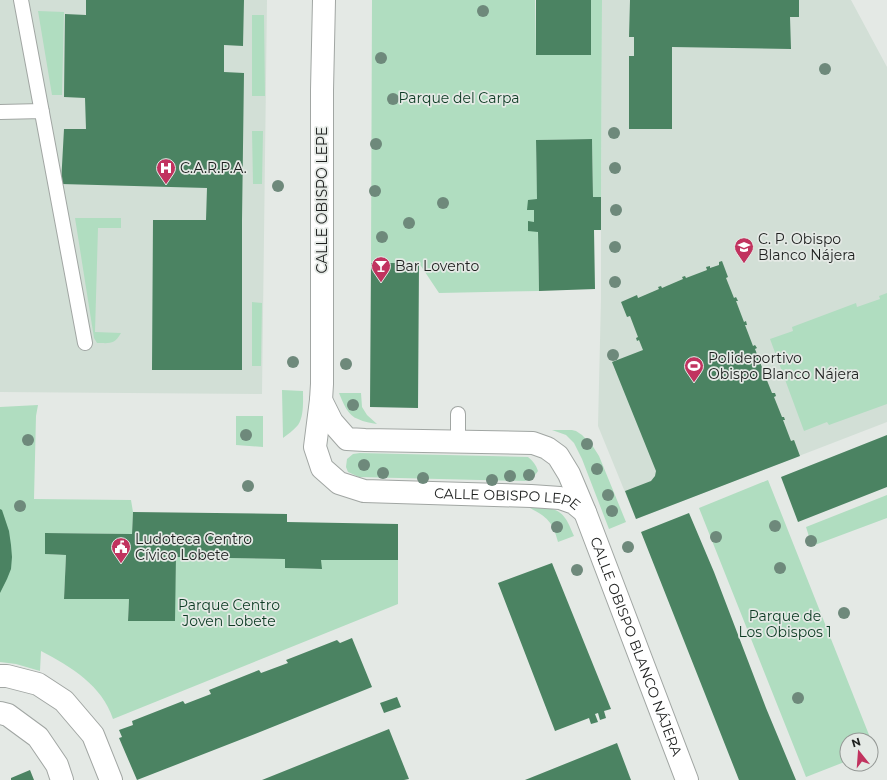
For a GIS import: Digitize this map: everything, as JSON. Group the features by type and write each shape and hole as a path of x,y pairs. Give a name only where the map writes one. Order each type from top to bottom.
{"street":[{"name":"CALLE OBISPO LEPE","path":"324,0 322,90 322,384 315,447 322,468 339,483 364,491 560,498 574,503 585,512"},
{"name":"CALLE OBISPO LEPE","path":"321,400 332,422 347,439 533,443 547,448 558,456 569,474 585,512"},
{"name":"CALLE OBISPO BLANCO NÁJERA","path":"585,512 687,780"},
{"path":"0,676 7,676 38,684 64,701 93,735 111,780"},
{"path":"4,714 38,737 57,765 62,780"}],"lane":[{"path":"21,0 85,343"},
{"path":"0,112 42,111"},
{"path":"458,414 458,441"}],"shaded area":[{"path":"0,0 267,0 262,394 0,392"},
{"name":"C. P. Obispo Blanco Nájera","path":"602,0 851,0 887,67 887,422 636,519 598,426 601,299"}],"green space":[{"name":"Parque del Carpa","path":"372,0 535,0 536,55 591,0 602,0 601,197 593,197 592,139 536,140 539,291 439,293 419,263 371,263"},
{"path":"38,11 64,12 62,95 52,95"},
{"path":"252,15 264,15 265,96 252,96"},
{"path":"252,131 263,131 262,184 253,184"},
{"path":"75,218 121,218 121,228 98,228 95,332 121,333 116,340 111,342 97,343 94,338"},
{"path":"887,293 887,404 829,425 827,422 804,431 770,339 793,331 792,327 856,303 857,307 880,299 879,296"},
{"path":"252,302 262,303 261,366 252,366"},
{"path":"282,390 303,391 303,409 300,421 295,429 283,438"},
{"path":"339,393 361,393 362,407 367,415 377,424 363,421 351,415 346,409"},
{"name":"Parque Centro Joven Lobete","path":"38,405 36,416 34,499 131,500 133,512 132,534 45,533 45,554 66,555 64,599 129,599 128,621 174,621 176,557 285,559 285,568 321,569 321,560 398,560 398,604 113,719 101,696 84,678 41,651 40,671 16,664 0,662 0,407"},
{"path":"236,416 263,416 263,447 236,445"},
{"path":"552,430 576,431 592,445 599,456 626,522 609,529 582,459 574,443 566,435"},
{"path":"353,454 528,457 534,463 538,471 533,478 525,481 359,477 348,472 346,467 347,459"},
{"name":"Parque de Los Obispos 1","path":"768,480 868,732 839,732 839,764 806,777 699,508"},
{"path":"887,495 887,518 812,546 806,527"},
{"path":"541,507 554,510 563,515 574,536 558,542 554,530 545,517 530,508"}],"building":[{"name":"C.A.R.P.A.","path":"86,0 244,0 243,46 224,45 224,72 244,73 242,370 152,370 153,220 206,220 207,188 61,184 64,129 86,129 85,98 64,97 65,14 86,15"},
{"path":"536,0 591,0 591,55 536,55"},
{"path":"630,0 799,0 799,17 790,17 791,49 672,47 672,129 629,129 629,56 634,56 634,37 629,37"},
{"path":"592,139 593,197 601,197 601,230 594,230 595,289 539,291 538,232 528,231 528,221 534,222 534,210 527,210 528,200 537,199 536,140"},
{"name":"Polideportivo Obispo Blanco Nájera","path":"722,261 728,277 726,278 734,298 736,297 738,301 736,301 744,322 746,321 747,325 745,325 753,346 755,345 757,348 755,349 763,370 765,369 766,372 764,373 772,393 775,393 776,396 774,397 782,417 784,417 785,420 783,420 791,441 794,440 800,456 636,519 625,491 651,481 655,476 656,471 612,362 643,350 639,340 637,341 636,338 638,337 630,316 627,317 621,302 637,295 638,298 659,289 658,287 661,286 662,288 683,279 682,277 685,276 686,278 707,270 706,267 710,266 710,268 719,265 719,262"},
{"path":"371,263 419,263 418,408 370,407"},
{"path":"887,435 887,487 798,522 781,477"},
{"path":"0,509 2,510 9,531 12,557 11,569 0,593"},
{"name":"Ludoteca Centro Cívico Lobete","path":"133,512 287,514 287,522 398,524 398,560 321,560 322,569 285,568 285,559 176,557 175,621 128,621 129,599 64,599 66,555 45,554 45,533 132,534"},
{"path":"689,513 714,572 766,708 796,780 739,780 641,532"},
{"path":"552,563 611,709 604,711 606,718 600,720 598,713 595,714 598,722 591,724 589,718 555,731 498,583"},
{"path":"352,638 372,687 137,780 119,738 122,737 119,730 133,725 132,721 183,701 185,704 211,694 209,690 259,670 261,673 288,663 286,660 337,640 340,643"},
{"path":"397,697 401,707 384,713 380,703"},
{"path":"389,729 409,779 262,780"},
{"path":"617,743 631,780 525,780"},
{"path":"30,770 34,780 11,780 11,778"}],"place":[{"name":"C.A.R.P.A.","path":"166,185"},
{"name":"C. P. Obispo Blanco Nájera","path":"744,264"},
{"name":"Bar Lovento","path":"381,283"},
{"name":"Polideportivo Obispo Blanco Nájera","path":"694,383"},
{"name":"Ludoteca Centro Cívico Lobete","path":"121,564"}]}
